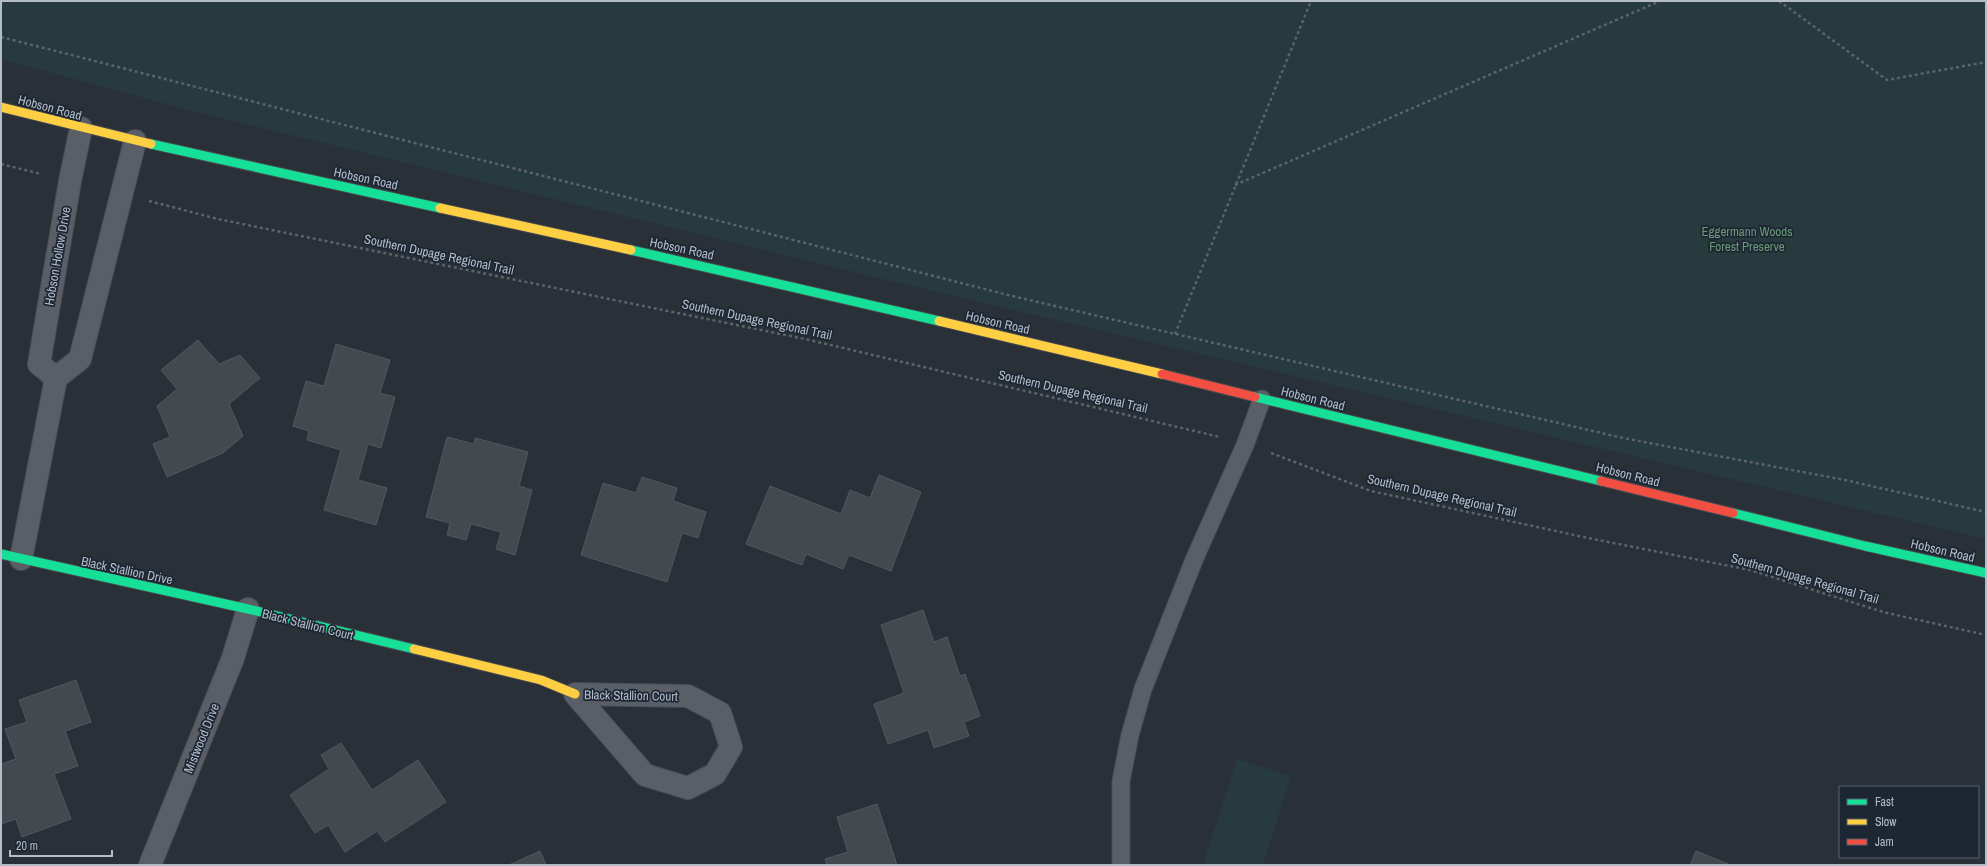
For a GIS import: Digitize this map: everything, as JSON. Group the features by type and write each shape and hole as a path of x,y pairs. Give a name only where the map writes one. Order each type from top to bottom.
{"main road":[{"name":"Hobson Road","path":"1,107 135,141 721,270 1262,399 1865,546 1986,573"},
{"name":"Black Stallion Drive","path":"11,557 248,609"},
{"name":"Black Stallion Court","path":"248,609 541,680 575,694"}],"street":[{"name":"Hobson Hollow Drive","path":"56,378 39,364 70,181 81,128"},
{"path":"11,557 56,378 80,359 135,141"},
{"name":"Mistwood Drive","path":"150,865 233,658 248,609"},
{"name":"Black Stallion Court","path":"575,694 688,696 720,713 731,747 715,774 688,788 645,775 575,694"}],"lane":[{"path":"1121,865 1121,781 1130,735 1143,689 1194,560 1245,445 1262,399"}],"path":[{"path":"1175,334 1311,1"},
{"path":"1236,185 1660,1"},
{"path":"1779,1 1887,80 1986,62"},
{"path":"1,37 1012,296 1623,438 1845,480 1986,512"},
{"path":"1,164 42,174"},
{"name":"Southern Dupage Regional Trail","path":"146,201 218,219 805,339 1213,434 1298,462 1371,491 1580,536 1750,570 1883,612 1986,635"}],"green space":[{"name":"Eggermann Woods Forest Preserve","path":"1,1 1986,1 1986,539 891,281 188,110 1,59"},
{"path":"1237,759 1291,776 1263,865 1203,865"}],"building":[{"path":"198,340 219,364 240,355 260,378 229,404 243,436 223,453 167,477 153,444 170,437 157,406 177,389 161,370"},
{"path":"336,344 390,360 380,393 395,397 381,448 368,444 358,480 387,488 376,525 324,510 341,450 307,440 309,431 293,426 306,381 324,386"},
{"path":"447,437 474,444 475,438 528,452 519,486 532,490 515,555 496,549 501,532 471,524 466,540 447,535 450,523 426,517"},
{"path":"879,475 921,492 891,571 849,555 843,569 806,554 802,565 746,544 770,486 841,514 850,490 870,498"},
{"path":"642,477 677,488 673,501 706,512 698,538 682,533 667,582 581,555 603,483 636,493"},
{"path":"923,610 934,642 947,637 960,676 965,674 980,716 964,722 969,736 934,748 928,730 888,744 874,704 904,693 881,625"},
{"path":"76,680 91,722 65,731 78,766 54,774 71,819 22,837 16,819 1,824 1,764 16,759 5,729 27,722 19,700"},
{"path":"341,743 372,790 418,760 446,802 385,842 377,831 345,852 328,825 315,833 290,795 329,769 321,755"},
{"path":"877,804 897,865 827,865 825,859 848,852 837,817"},
{"path":"540,851 546,865 509,865"},
{"path":"1696,851 1731,865 1690,865"}],"traffic: fast":[{"path":"151,144 440,208"},
{"path":"631,250 939,321"},
{"path":"1255,397 1601,481"},
{"path":"1733,513 1865,546 1986,573"},
{"path":"1,554 248,609 414,649"}],"traffic: slow":[{"path":"1,107 151,144"},
{"path":"440,208 631,250"},
{"path":"939,321 1162,374"},
{"path":"414,649 541,680 575,694"}],"traffic: jam":[{"path":"1162,374 1255,397"},
{"path":"1601,481 1733,513"}]}
